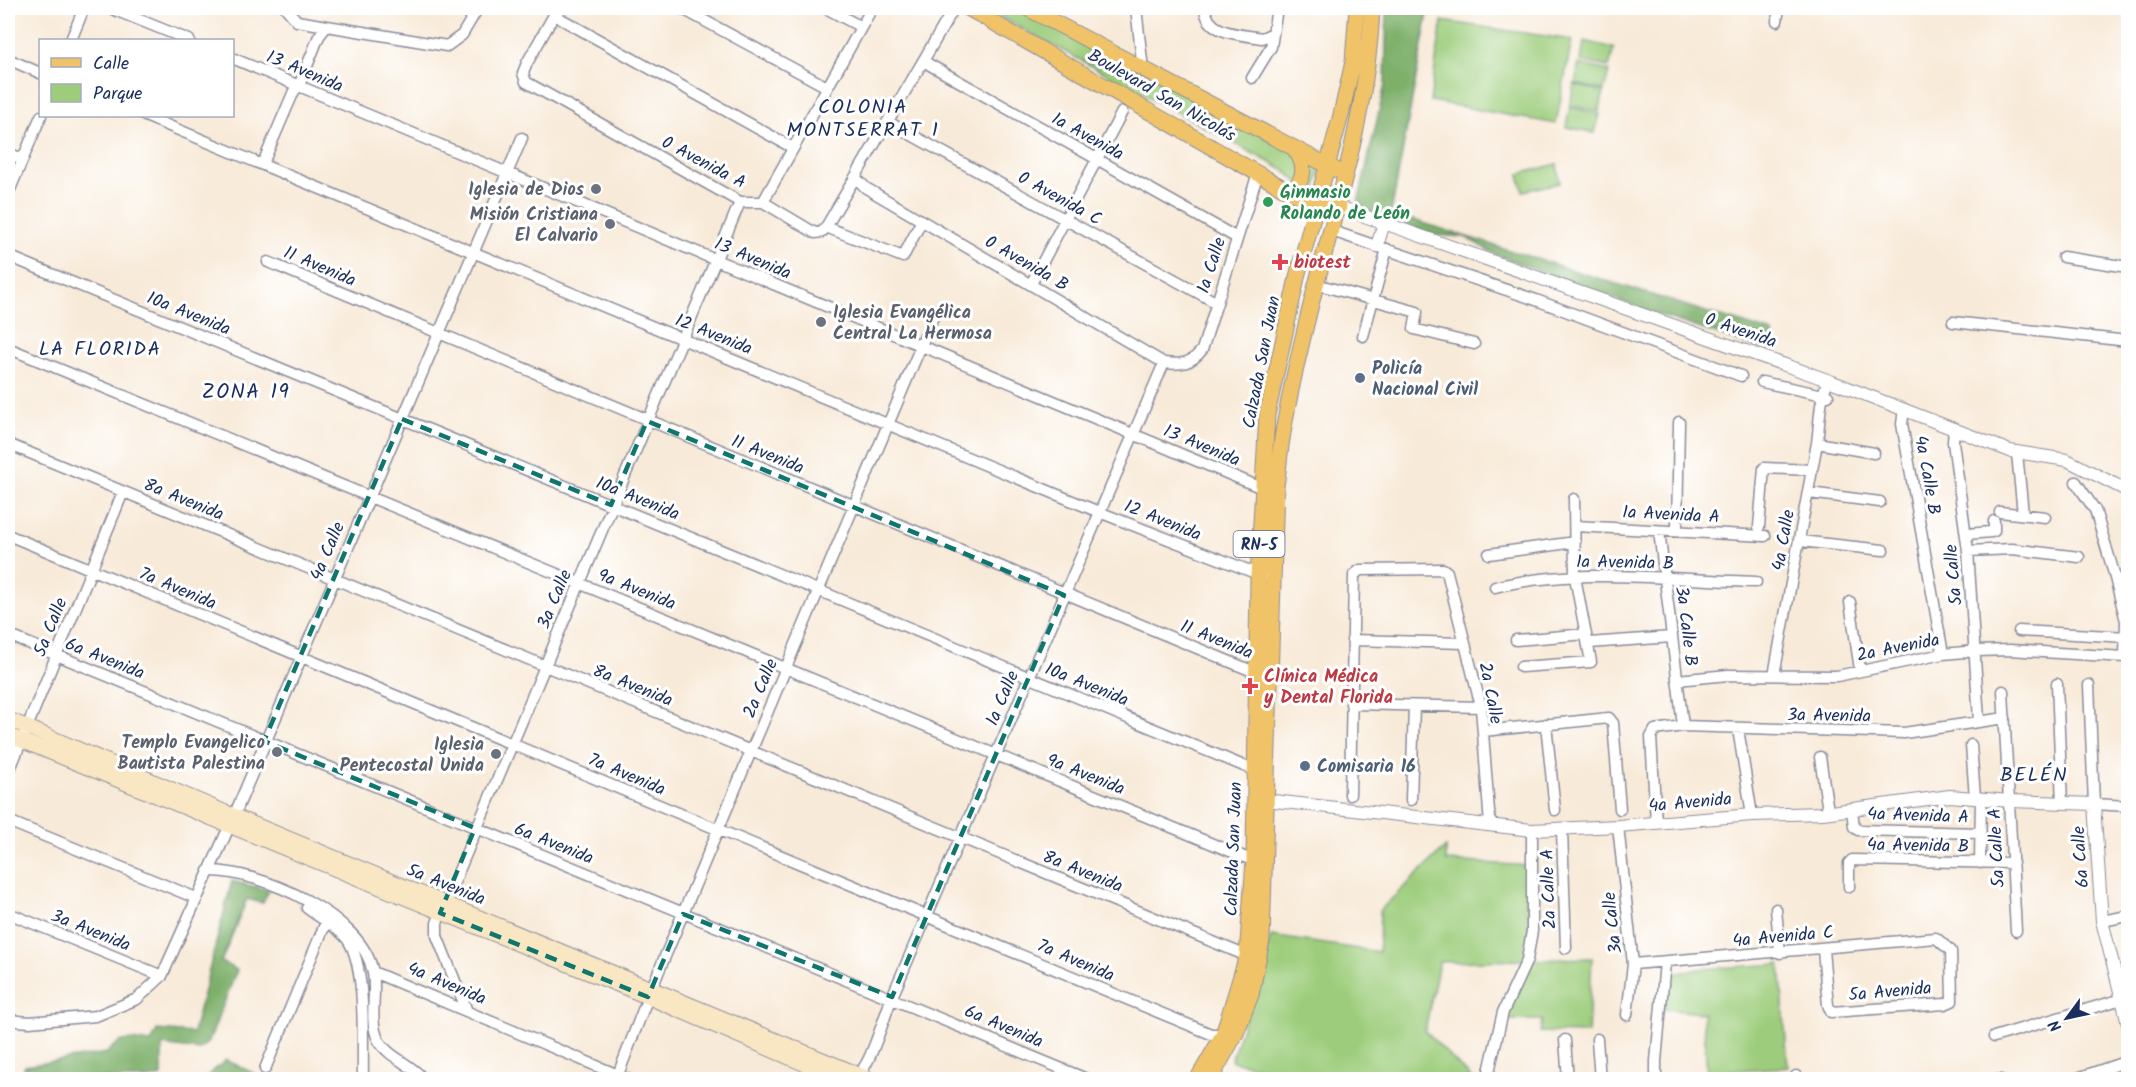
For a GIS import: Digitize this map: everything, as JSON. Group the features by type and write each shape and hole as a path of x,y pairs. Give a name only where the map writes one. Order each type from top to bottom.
{"main road":[{"name":"Boulevard San Nicolás","path":"968,8 1290,192 1316,204 1339,207"},
{"name":"Boulevard San Nicolás","path":"1027,8 1295,150 1348,174"},
{"name":"Calzada San Juan","path":"1197,1080 1229,1034 1251,995 1262,940 1261,799 1265,576 1262,488 1267,415 1298,273 1316,204 1329,167 1353,62 1357,8"},
{"name":"Calzada San Juan","path":"1262,770 1256,747 1257,673 1265,576 1288,404 1316,284 1348,174 1367,70 1372,8"},
{"path":"1290,192 1302,177 1304,168 1295,150"},
{"path":"1267,415 1272,427 1270,447 1272,460 1279,468"},
{"name":"5a Avenida","path":"8,719 231,821"},
{"name":"5a Avenida","path":"8,735 231,821 650,992 864,1075"},
{"name":"Calzada San Juan","path":"1210,1080 1229,1034 1247,956 1261,799"},
{"name":"5a Avenida","path":"650,992 842,1080"}],"street":[{"path":"71,39 84,8"},
{"path":"110,8 187,39"},
{"path":"286,8 293,18 309,23 447,46 457,42 478,8"},
{"path":"681,8 827,87"},
{"path":"826,8 861,27"},
{"path":"763,202 872,8"},
{"path":"826,227 954,8"},
{"path":"1136,8 1143,70"},
{"path":"1252,78 1271,47 1277,8"},
{"path":"1778,21 1779,8"},
{"path":"1205,10 1215,29 1262,38 1273,33"},
{"path":"556,11 793,148"},
{"name":"0 Avenida A","path":"556,11 527,63 523,73 526,82 740,202 757,204 763,202 815,233 822,232 826,227 903,257 921,222"},
{"path":"296,87 314,35 309,23"},
{"path":"263,163 319,36 327,26"},
{"path":"8,59 39,73"},
{"name":"13 Avenida","path":"234,59 296,87 1262,488"},
{"name":"1a Avenida","path":"923,62 1237,238"},
{"path":"1031,284 1122,112"},
{"path":"8,194 41,117"},
{"name":"12 Avenida","path":"148,117 1099,512 1265,576"},
{"name":"0 Avenida C","path":"888,122 1216,303"},
{"name":"4a Calle","path":"162,976 231,821 522,138"},
{"path":"8,153 22,159"},
{"name":"1a Calle","path":"864,1075 870,1061 872,1047 892,997 1164,363 1188,363 1202,350 1258,173"},
{"name":"0 Avenida B","path":"855,177 866,188 921,222 1164,363"},
{"name":"3a Calle","path":"467,1011 437,936 436,923 740,202"},
{"name":"0 Avenida","path":"1339,207 1830,381 2016,453 2067,460 2128,491"},
{"path":"1363,336 1375,300 1384,223"},
{"path":"1332,231 1536,300 1741,376"},
{"name":"10a Avenida","path":"8,256 1029,678 1262,770"},
{"path":"2063,257 2128,267"},
{"name":"11 Avenida","path":"268,262 1064,595 1257,673"},
{"path":"1316,284 1417,312 1414,329 1473,344"},
{"name":"2a Calle","path":"617,1077 650,992 936,310"},
{"path":"1953,322 2128,342"},
{"name":"9a Avenida","path":"8,348 1254,861"},
{"name":"4a Calle","path":"1774,675 1809,493 1821,411 1830,381"},
{"path":"1762,382 1825,395"},
{"name":"4a Calle B","path":"1904,409 1902,424 1942,654"},
{"path":"1677,530 1679,422"},
{"name":"5a Calle","path":"1954,428 1953,442 1968,551 1979,720"},
{"path":"1817,443 1874,453"},
{"name":"8a Avenida","path":"8,444 1247,956"},
{"path":"2016,453 2022,514"},
{"name":"1a Avenida A","path":"1575,526 1659,531 1762,532 1764,468 1812,470"},
{"path":"2019,631 2128,637 2120,595 2099,521 2076,482"},
{"name":"5a Calle","path":"8,774 123,492"},
{"path":"1809,493 1880,502"},
{"path":"1521,667 1591,662 1575,577 1575,499"},
{"path":"1966,534 1994,531 1997,517 2022,514 2045,517"},
{"name":"3a Calle B","path":"1659,531 1683,726"},
{"name":"7a Avenida","path":"8,536 1211,1034 1229,1034"},
{"path":"1800,541 1882,550"},
{"path":"1490,554 1575,542"},
{"path":"1968,551 2012,549 2079,557"},
{"name":"2a Calle","path":"1352,640 1354,575 1356,572 1446,570 1481,706 1490,825"},
{"name":"1a Avenida B","path":"1495,587 1518,581 1575,577 1756,582"},
{"path":"1850,602 1860,670"},
{"name":"6a Avenida","path":"8,634 1089,1080"},
{"path":"1516,640 1672,637"},
{"name":"2a Avenida","path":"1677,681 1728,675 1822,678 1942,654 1976,651 2010,650 2125,657 2128,637"},
{"path":"1350,795 1352,640 1464,643"},
{"path":"2057,684 2062,803"},
{"name":"6a Calle","path":"2089,685 2102,921 2123,990 2128,1023"},
{"name":"5a Calle A","path":"2003,691 2016,931"},
{"path":"1351,704 1481,706"},
{"path":"1411,800 1414,706"},
{"path":"1482,731 1609,718 1620,809"},
{"name":"3a Avenida","path":"1656,822 1652,732 1683,726 1904,733 1979,720 2005,718"},
{"path":"1546,724 1555,810"},
{"path":"1738,729 1752,815"},
{"path":"1971,745 1978,798 1980,863"},
{"path":"1820,757 1828,811"},
{"name":"4a Avenida","path":"1261,799 1532,830 1852,810 1950,796 2128,806"},
{"name":"4a Avenida A","path":"1852,810 1855,829 1980,833"},
{"path":"8,821 196,898"},
{"name":"3a Calle","path":"1618,826 1633,964 1627,1015"},
{"name":"2a Calle A","path":"1563,829 1566,948"},
{"path":"1487,1080 1503,1012 1527,960 1530,941 1532,830"},
{"name":"4a Avenida B","path":"1849,886 1849,860 2013,863"},
{"path":"208,871 236,873 277,888 331,916 354,934 373,972 375,1032 380,1042 417,1071 424,1080"},
{"path":"277,888 347,939 355,954 360,974 363,1080"},
{"path":"1776,909 1780,953"},
{"name":"3a Avenida","path":"8,914 162,976"},
{"path":"2102,921 2128,916"},
{"path":"265,1069 326,922"},
{"name":"4a Avenida C","path":"1633,964 1823,950 1936,938 1951,951 1952,1001"},
{"name":"5a Avenida","path":"1823,950 1828,1005 1831,1012 1945,1004 1952,1001"},
{"path":"1656,1080 1665,962"},
{"name":"4a Avenida","path":"373,972 617,1077 630,1080"},
{"path":"8,1020 29,1022 96,1017 137,999 162,976"},
{"path":"1994,1038 2123,990"},
{"path":"1597,1039 1600,1080"},
{"path":"1566,1040 1568,1080"},
{"path":"2072,1080 2128,1061"},
{"path":"1982,1080 2001,1079"}],"highlighted area":[{"path":"402,419 611,505 647,421 1064,595 892,997 683,914 648,997 440,913 475,828 264,741"}],"green space":[{"path":"984,8 1019,8 1321,163 1316,192 1308,190 1282,169"},
{"path":"1387,8 1429,8 1391,213 1773,333 1768,351 1650,312 1497,255 1465,237 1433,235 1361,208 1358,203 1385,85"},
{"path":"1442,21 1572,40 1556,124 1430,101"},
{"path":"1584,41 1614,48 1609,67 1581,61"},
{"path":"1579,64 1609,71 1604,90 1575,84"},
{"path":"1574,85 1604,92 1599,111 1570,105"},
{"path":"1570,107 1600,114 1595,133 1566,127"},
{"path":"1557,164 1560,183 1523,191 1519,174"},
{"path":"1446,847 1446,861 1532,866 1527,960 1592,958 1588,1033 1540,1032 1542,1020 1501,1020 1526,960 1439,962 1425,1031 1472,1079 1315,1079 1231,1061 1271,936 1379,952 1380,910"},
{"path":"232,881 269,890 263,903 247,899 221,962 237,970 209,1041 199,1050 162,1045 162,1076 149,1079 19,1079 25,1066 107,1053 118,1043 127,1040 151,1043 157,1030 193,1033"},
{"path":"1780,964 1788,1067 1707,1072 1703,1013 1664,1009 1667,975 1700,969"},
{"path":"226,1060 259,1076 258,1079 204,1079"}],"place":[{"name":"Iglesia de Dios","path":"596,189"},
{"name":"Ginmasio Rolando de León","path":"1268,202"},
{"name":"Misión Cristiana El Calvario","path":"610,224"},
{"name":"biotest","path":"1280,262"},
{"name":"Iglesia Evangélica Central La Hermosa","path":"821,322"},
{"name":"Policía Nacional Civil","path":"1360,378"},
{"name":"Clínica Médica y Dental Florida","path":"1250,686"},
{"name":"Templo Evangelico Bautista Palestina","path":"277,752"},
{"name":"Iglesia Pentecostal Unida","path":"496,754"},
{"name":"Comisaria 16","path":"1305,766"}],"district":[{"name":"COLONIA MONTSERRAT 1","path":"863,118"},
{"name":"LA FLORIDA","path":"100,348"},
{"name":"ZONA 19","path":"246,391"},
{"name":"BELÉN","path":"2034,774"}]}
